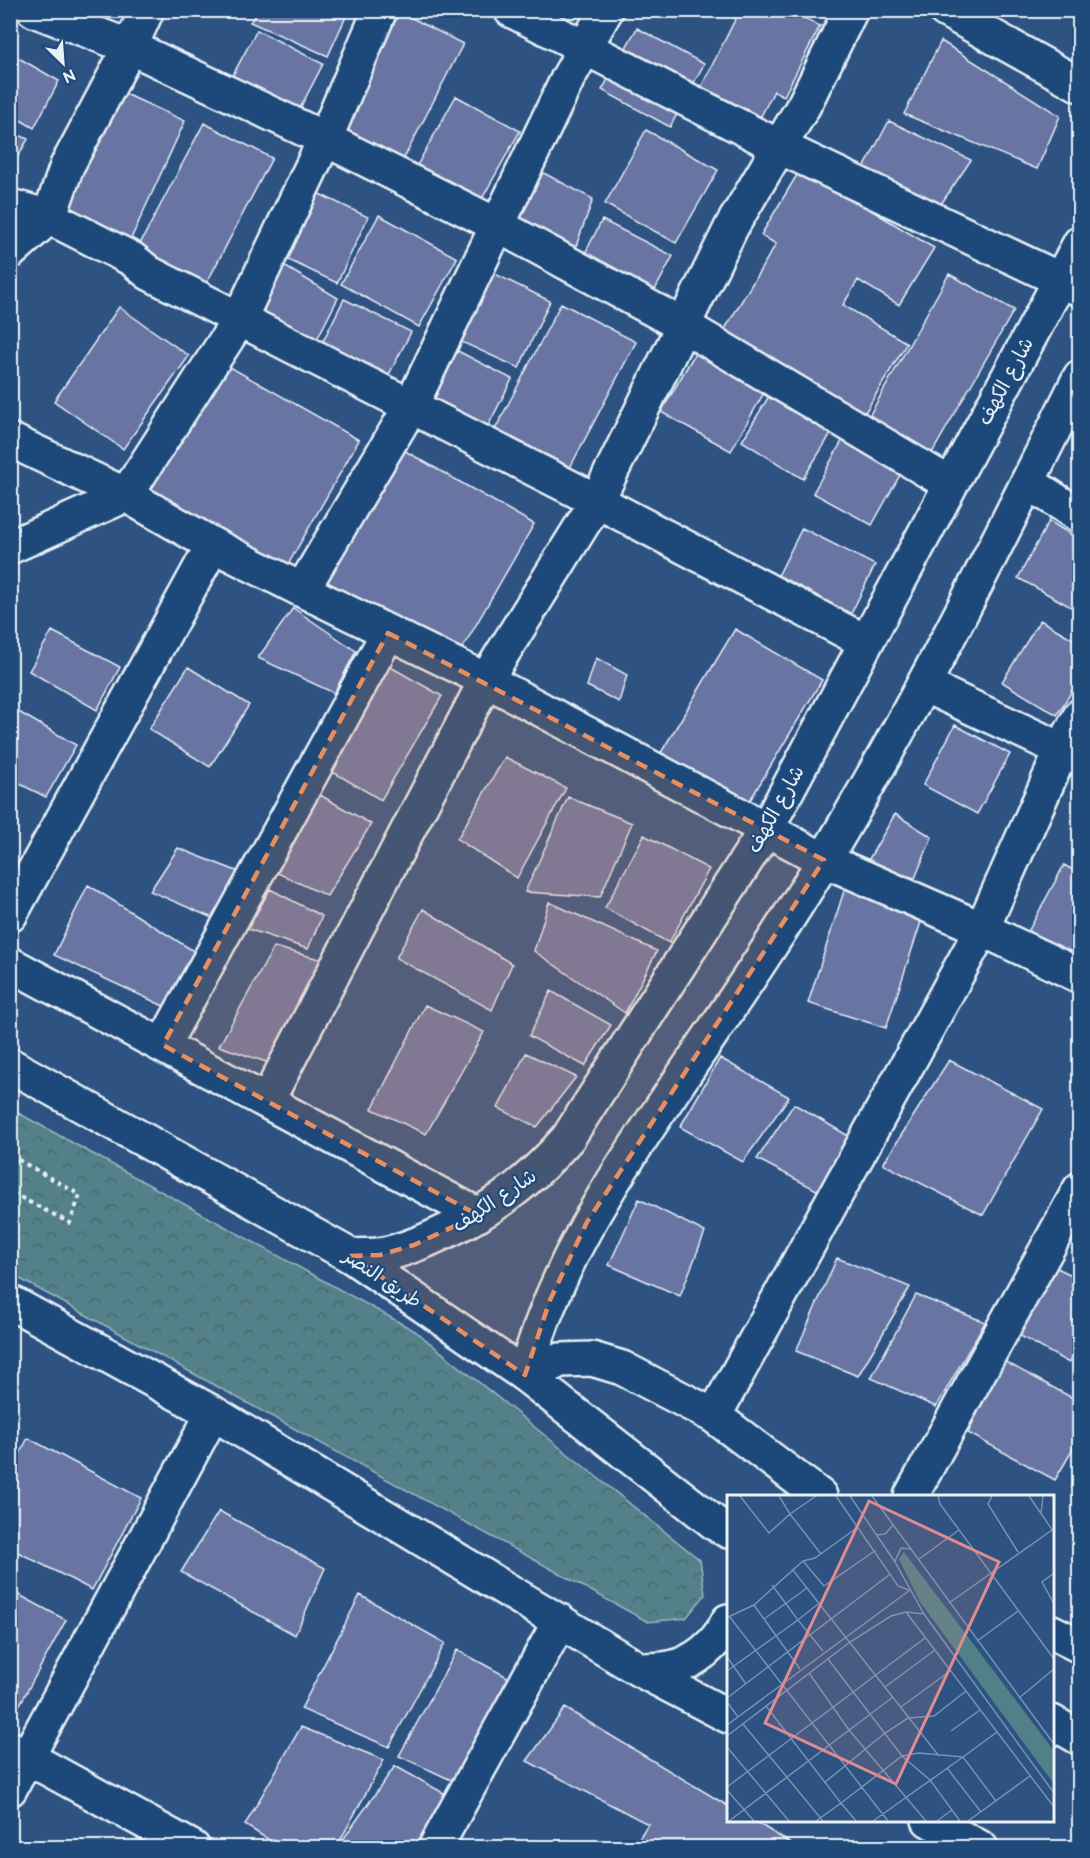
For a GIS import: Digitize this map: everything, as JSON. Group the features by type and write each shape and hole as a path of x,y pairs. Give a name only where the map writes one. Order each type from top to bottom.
{"street":[{"path":"34,10 130,47 325,138 497,225 684,326 950,484"},
{"path":"10,252 49,217 67,166 147,10"},
{"path":"10,547 126,495 239,320 325,138 380,10"},
{"path":"511,10 780,147 1070,284"},
{"path":"302,590 411,406 568,78 606,10"},
{"path":"267,1101 486,680 597,501 732,226 804,105 851,10"},
{"path":"945,10 1080,85"},
{"path":"10,206 49,217 132,258 149,273 597,501 866,642"},
{"name":"شارع الكهف","path":"351,1256 380,1255 414,1245 447,1232 478,1215 512,1193 543,1167 568,1137 767,828 950,484 1070,284 1080,243"},
{"path":"526,1376 534,1340 587,1222 749,978 824,860 924,685 1080,377"},
{"path":"10,440 126,495 213,545 486,680 824,860 982,929 1080,976"},
{"path":"1028,482 1080,516"},
{"path":"10,915 213,545"},
{"path":"163,1046 388,633"},
{"path":"924,685 1071,754"},
{"path":"714,1416 982,929 1071,754 1080,716"},
{"path":"10,964 478,1215"},
{"name":"طريق النصر","path":"10,1065 351,1256 526,1376 724,1533"},
{"path":"912,1495 1080,1189"},
{"path":"10,1302 213,1413 640,1670 727,1715"},
{"path":"526,1376 560,1360 592,1359 622,1368 714,1416 817,1495"},
{"path":"10,1789 19,1753 213,1413"},
{"path":"435,1848 560,1622"},
{"path":"640,1670 671,1668 699,1656 721,1636 727,1625"},
{"path":"1054,1633 1080,1646"},
{"path":"1054,1723 1080,1738"},
{"path":"19,1753 193,1848"},
{"path":"931,1822 981,1848"}],"path":[{"path":"10,1155 80,1195 70,1223 10,1192"}],"highlighted area":[{"path":"388,633 824,860 587,1222 550,1300 525,1375 351,1256 380,1255 414,1245 478,1215 163,1045"}],"green space":[{"path":"11,1109 415,1331 700,1560 705,1595 686,1618 648,1622 11,1274"}],"building":[{"path":"260,10 349,10 328,56 250,22"},
{"path":"740,10 789,10 820,26 784,96 774,91 745,147 686,117"},
{"path":"1038,10 1055,10 1051,17"},
{"path":"400,12 463,44 400,166 337,133"},
{"path":"637,28 704,64 670,127 602,90"},
{"path":"257,30 323,64 296,116 227,86"},
{"path":"941,41 1060,116 1037,169 904,114"},
{"path":"10,53 59,81 34,128 10,114"},
{"path":"119,91 185,121 129,243 63,213"},
{"path":"456,96 520,131 479,204 415,169"},
{"path":"889,121 971,160 937,210 862,172"},
{"path":"204,123 272,158 201,294 132,259"},
{"path":"646,130 718,170 676,243 605,204"},
{"path":"10,131 28,139 10,165"},
{"path":"801,168 934,248 899,305 858,280 843,305 907,343 863,416 723,332 776,244 761,235"},
{"path":"536,169 593,199 571,260 504,229"},
{"path":"311,190 368,217 337,283 280,256"},
{"path":"379,215 457,258 419,327 341,284"},
{"path":"602,220 673,256 650,299 580,263"},
{"path":"274,260 338,298 312,349 248,317"},
{"path":"489,271 550,301 519,368 455,339"},
{"path":"949,274 1014,310 932,453 868,418"},
{"path":"344,299 411,332 384,384 318,351"},
{"path":"561,303 636,342 564,479 489,441"},
{"path":"119,307 189,356 123,449 54,401"},
{"path":"701,343 770,382 731,451 661,412"},
{"path":"450,347 512,379 484,434 421,402"},
{"path":"221,362 359,440 286,568 136,491"},
{"path":"775,386 837,424 803,479 742,441"},
{"path":"846,434 905,466 872,525 813,493"},
{"path":"400,448 534,524 457,658 323,581"},
{"path":"1049,521 1080,540 1080,612 1018,578"},
{"path":"802,528 875,565 844,628 770,592"},
{"path":"293,608 356,651 334,693 258,658"},
{"path":"1040,620 1080,643 1080,678 1057,715 1002,682"},
{"path":"735,629 822,680 743,812 656,761"},
{"path":"52,631 120,667 97,710 29,671"},
{"path":"596,658 627,675 619,702 587,686"},
{"path":"387,665 442,696 381,800 326,768"},
{"path":"188,667 249,705 210,767 149,729"},
{"path":"10,707 76,745 46,797 10,779"},
{"path":"955,725 1010,754 977,814 923,785"},
{"path":"505,757 566,788 517,878 457,839"},
{"path":"313,791 371,824 327,896 271,870"},
{"path":"568,797 632,823 600,897 525,892"},
{"path":"895,814 932,837 915,878 866,864"},
{"path":"644,835 709,869 669,943 605,908"},
{"path":"178,848 244,874 217,920 150,891"},
{"path":"1064,865 1080,874 1080,951 1076,957 1028,932"},
{"path":"88,885 200,955 170,1009 54,955"},
{"path":"845,888 924,913 886,1028 808,1003"},
{"path":"270,889 322,916 308,949 248,929"},
{"path":"549,902 657,951 625,1013 534,951"},
{"path":"423,909 512,964 492,1010 396,958"},
{"path":"274,947 323,960 272,1064 219,1046"},
{"path":"551,991 611,1025 585,1066 529,1036"},
{"path":"425,1005 484,1032 426,1134 372,1109"},
{"path":"526,1053 576,1077 537,1127 498,1108"},
{"path":"720,1058 789,1097 743,1162 680,1127"},
{"path":"949,1060 1043,1109 983,1215 883,1164"},
{"path":"794,1104 857,1141 828,1196 757,1159"},
{"path":"639,1199 705,1232 680,1296 609,1265"},
{"path":"837,1258 910,1287 858,1376 796,1351"},
{"path":"1051,1265 1080,1279 1080,1345 1069,1363 1015,1333"},
{"path":"916,1295 985,1322 936,1407 871,1378"},
{"path":"1002,1360 1080,1402 1080,1437 1055,1480 968,1433"},
{"path":"28,1438 141,1498 92,1590 10,1548 10,1472"},
{"path":"1080,1462 1080,1491 1072,1487"},
{"path":"219,1511 325,1568 295,1635 181,1572"},
{"path":"10,1590 66,1620 19,1706 10,1701"},
{"path":"360,1595 445,1643 389,1747 301,1709"},
{"path":"457,1650 515,1681 460,1784 399,1756"},
{"path":"565,1708 727,1805 727,1822 756,1822 798,1848 633,1848 648,1824 527,1761"},
{"path":"301,1727 384,1760 336,1848 282,1848 245,1825"},
{"path":"395,1766 447,1795 419,1848 337,1848"}]}
